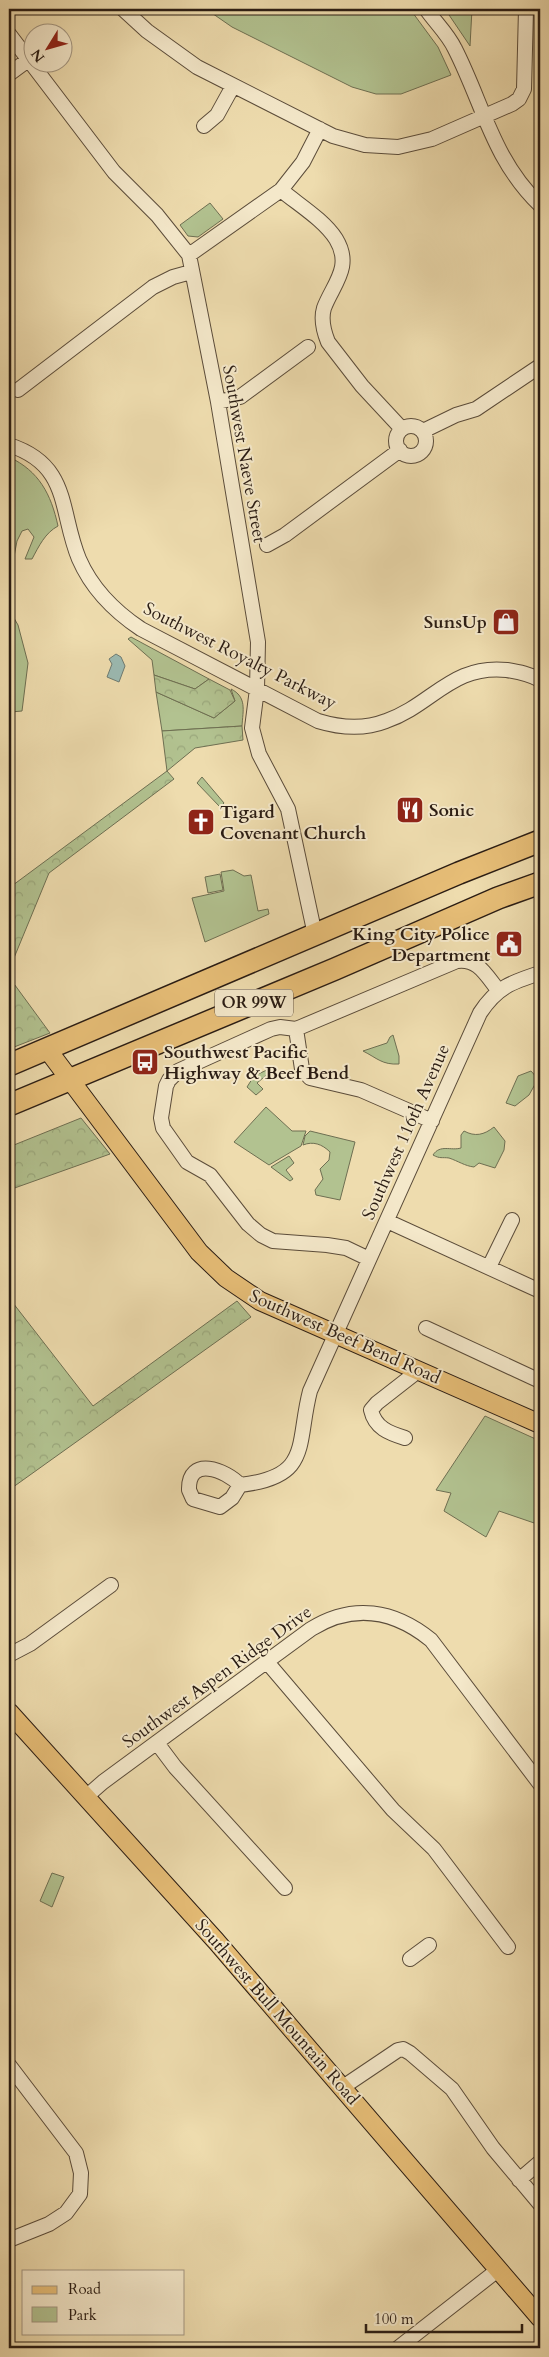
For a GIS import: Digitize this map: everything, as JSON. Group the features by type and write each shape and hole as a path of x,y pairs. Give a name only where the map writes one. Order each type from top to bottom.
{"highway":[{"name":"OR 99W","path":"9,1065 540,840"},
{"name":"OR 99W","path":"9,1105 498,898 540,882"}],"main road":[{"name":"Southwest Beef Bend Road","path":"47,1049 212,1266 236,1286 260,1302 540,1424"},
{"name":"Southwest Bull Mountain Road","path":"9,1712 216,1940 540,2318"}],"street":[{"path":"123,9 175,52 233,86 320,129 365,146 398,147 432,139 483,118 519,99 524,89 526,9"},
{"path":"426,9 454,48 483,118 507,164 540,205"},
{"path":"9,34 22,52"},
{"path":"9,74 22,64"},
{"path":"37,72 114,172 157,214 189,255 281,190 303,162 320,129"},
{"path":"204,126 217,115 233,86"},
{"path":"281,190 326,227 336,240 342,254 342,268 339,281 324,309 324,326 328,342 362,386 402,429"},
{"name":"Southwest Naeve Street","path":"189,255 218,402 258,642 257,689 252,728 255,743 288,809 315,934"},
{"path":"18,390 153,287 173,277 191,272"},
{"path":"218,402 240,397 308,347"},
{"path":"423,431 456,415 476,409 540,366"},
{"path":"413,426 423,431 426,442 421,452 410,456 400,450 396,439 402,429 413,426"},
{"name":"Southwest Royalty Parkway","path":"9,445 32,456 46,468 57,484 64,501 78,557 91,582 108,604 141,629 318,720 338,726 358,727 396,718 448,683 471,672 499,669 523,672 540,680"},
{"path":"267,546 285,535 400,450"},
{"path":"369,1258 346,1248 273,1241 261,1235 248,1224 206,1170 184,1158 163,1128 161,1118 166,1086 178,1070 271,1029 280,1027 296,1029 457,962 468,960 476,965 498,990"},
{"name":"Southwest 116th Avenue","path":"240,1485 273,1479 285,1471 296,1459 302,1443 310,1391 480,1013 498,990 517,980 540,973"},
{"path":"296,1029 302,1069 310,1078 361,1090 432,1121"},
{"path":"489,1268 512,1220"},
{"path":"387,1221 540,1291"},
{"path":"426,1328 540,1381"},
{"path":"405,1438 389,1433 379,1426 373,1420 371,1410 418,1370"},
{"path":"9,1654 30,1644 111,1584"},
{"name":"Southwest Aspen Ridge Drive","path":"87,1796 311,1629 335,1618 363,1613 384,1615 409,1624 439,1649 540,1784"},
{"path":"267,1662 393,1810 434,1849 508,1947"},
{"path":"157,1742 176,1767 285,1888"},
{"path":"410,1959 430,1945"},
{"path":"343,2087 394,2052 403,2049 427,2066 452,2089 493,2148 540,2204"},
{"path":"9,2065 76,2154 81,2173 80,2194 66,2213 50,2224 9,2240"},
{"path":"519,2180 540,2162"},
{"path":"398,2348 499,2269"}],"green space":[{"path":"206,9 410,9 438,47 451,75 401,94 376,94 352,87 232,27"},
{"path":"445,9 472,9 470,46"},
{"path":"210,203 223,219 198,237 188,236 180,225"},
{"path":"9,457 28,469 42,485 52,504 58,526 46,536 32,559 25,559 34,537 28,529 22,531 17,541 12,567 11,613 18,625 28,663 22,711 11,712 9,702"},
{"path":"131,637 209,679 195,689 154,675 152,660 128,639"},
{"path":"154,675 195,689 209,679 230,690 235,701 214,718 156,692"},
{"path":"231,689 242,700 242,726 162,731 156,692 214,718 235,701"},
{"path":"242,726 243,740 195,748 167,771 162,731"},
{"path":"167,771 174,779 49,873 9,970 9,888"},
{"path":"202,777 224,803 220,807 197,783"},
{"path":"233,870 244,876 251,875 258,911 268,909 269,914 205,942 192,898 224,891 221,872"},
{"path":"220,874 223,890 208,893 205,877"},
{"path":"9,977 50,1033 9,1049"},
{"path":"393,1035 399,1056 399,1064 384,1062 363,1051 387,1043"},
{"path":"269,1069 270,1072 257,1083 263,1089 256,1095 247,1087 254,1076"},
{"path":"531,1071 538,1079 529,1095 515,1106 506,1103 518,1076"},
{"path":"266,1107 292,1131 306,1131 301,1146 269,1165 234,1142"},
{"path":"81,1118 110,1154 9,1190 9,1147"},
{"path":"494,1127 505,1141 504,1150 495,1168 479,1163 474,1167 449,1158 433,1155 442,1149 461,1148 461,1135 464,1131 479,1134 487,1132"},
{"path":"310,1131 355,1142 340,1200 316,1195 315,1190 323,1179 320,1169 329,1160 330,1152 317,1144 303,1145 305,1136"},
{"path":"289,1156 294,1163 286,1170 293,1179 290,1181 271,1167"},
{"path":"237,1301 251,1317 9,1490 9,1306 13,1303 93,1406"},
{"path":"485,1416 540,1441 540,1525 499,1511 486,1537 444,1511 451,1493 436,1490"},
{"path":"52,1873 64,1877 52,1907 40,1901"}],"water":[{"path":"116,654 121,657 125,666 119,682 107,677 112,664 109,659"}],"place":[{"name":"SunsUp","path":"506,622"},
{"name":"Sonic","path":"410,810"},
{"name":"Tigard Covenant Church","path":"201,822"},
{"name":"King City Police Department","path":"509,944"},
{"name":"Southwest Pacific Highway & Beef Bend","path":"145,1062"}]}
